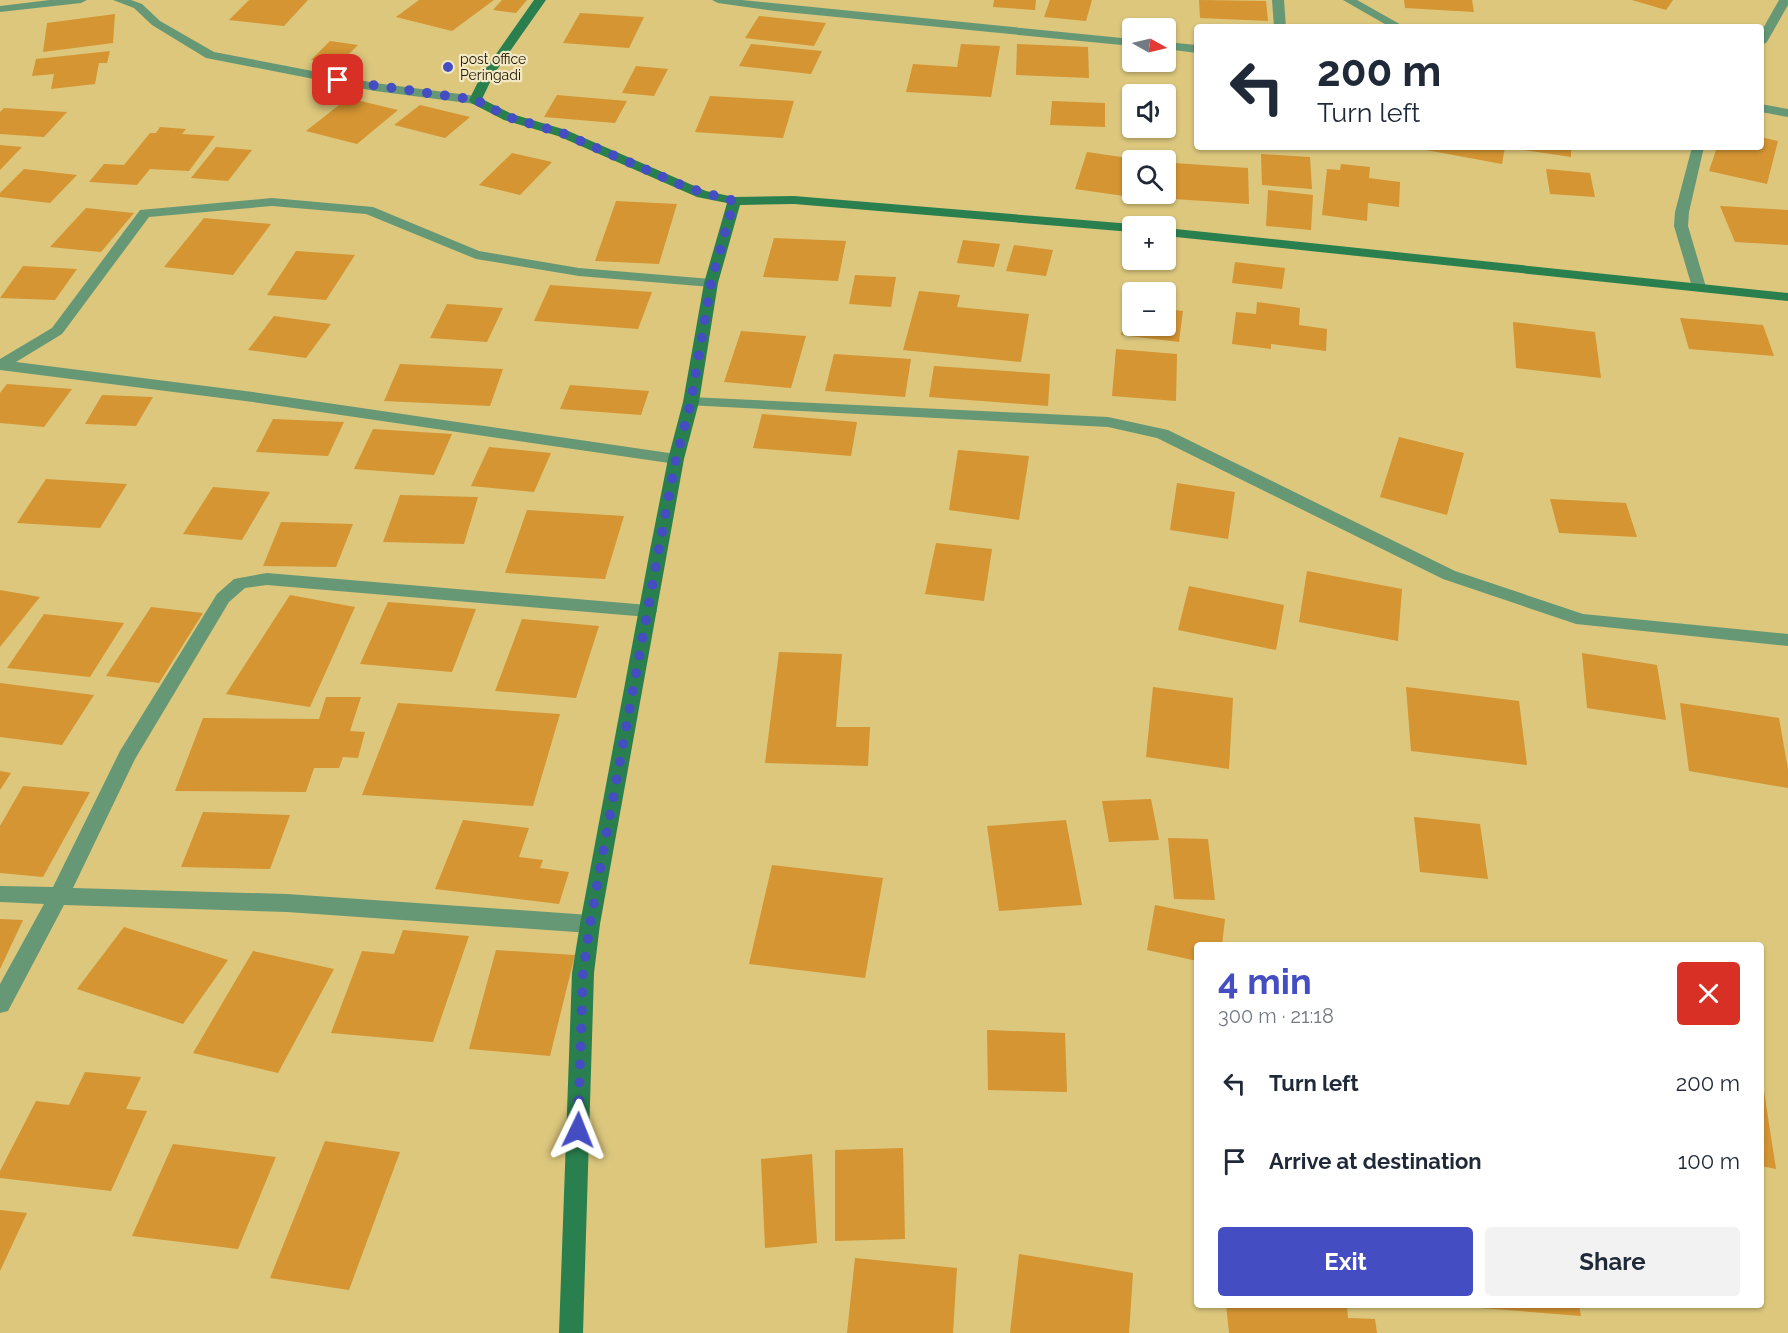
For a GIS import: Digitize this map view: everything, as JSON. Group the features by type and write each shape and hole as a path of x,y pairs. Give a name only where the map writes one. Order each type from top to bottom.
{"main road":[{"path":"540,0 488,74 476,100 508,117 562,133 702,194 734,201 794,200 1122,227"},
{"path":"571,1333 583,973 590,924 676,459 691,402 711,283 734,201"},
{"path":"1176,233 1788,297"}],"street":[{"path":"0,9 81,0"},
{"path":"119,0 138,6 156,23 210,55 375,87 476,100"},
{"path":"138,6 153,0"},
{"path":"718,0 967,28 1122,42"},
{"path":"1278,0 1280,24"},
{"path":"1349,0 1393,24"},
{"path":"1764,37 1785,0"},
{"path":"1176,47 1194,49"},
{"path":"1764,109 1788,113"},
{"path":"1697,150 1680,226 1699,287"},
{"path":"0,365 57,331 145,213 272,202 368,210 476,255 579,272 711,283"},
{"path":"0,365 253,397 676,459"},
{"path":"691,402 1108,422 1162,434 1449,575 1582,620 1788,640"},
{"path":"0,1004 58,897 127,756 223,598 240,583 267,579 648,611"},
{"path":"0,894 287,903 590,924"}],"building":[{"path":"249,0 308,0 284,26 229,20"},
{"path":"419,0 494,0 452,31 396,17"},
{"path":"502,0 527,0 516,13 493,10"},
{"path":"994,0 1036,0 1035,10 993,7"},
{"path":"1050,0 1092,0 1086,21 1044,17"},
{"path":"1199,0 1266,1 1268,21 1200,18"},
{"path":"1404,0 1472,0 1474,12 1405,8"},
{"path":"1632,0 1673,0 1666,10"},
{"path":"580,13 644,17 629,48 563,43"},
{"path":"115,14 113,43 43,52 47,23"},
{"path":"759,16 826,23 814,46 745,38"},
{"path":"330,41 358,45 340,63 311,60"},
{"path":"751,44 822,51 811,74 739,66"},
{"path":"961,44 1000,46 991,97 906,92 913,64 957,67"},
{"path":"1017,44 1088,47 1089,78 1016,75"},
{"path":"110,51 107,63 99,63 95,84 51,89 54,74 32,76 36,59"},
{"path":"636,66 668,69 654,96 622,93"},
{"path":"557,95 627,101 615,123 544,117"},
{"path":"710,96 794,101 783,138 695,132"},
{"path":"348,98 398,110 357,144 306,131"},
{"path":"1052,101 1105,103 1105,127 1050,125"},
{"path":"420,105 470,117 445,138 394,125"},
{"path":"4,108 67,112 44,137 0,134 0,112"},
{"path":"160,127 186,129 182,134 215,136 189,171 150,169 137,185 89,182 104,164 124,165 150,133 156,133"},
{"path":"1764,138 1778,141 1767,184 1709,171 1716,150 1764,150"},
{"path":"0,145 22,147 0,170"},
{"path":"216,147 252,150 228,181 191,178"},
{"path":"1426,150 1504,150 1502,164"},
{"path":"1525,150 1571,150 1571,157"},
{"path":"1087,152 1122,157 1122,196 1075,189"},
{"path":"512,153 552,162 520,195 479,185"},
{"path":"1261,154 1310,157 1312,189 1262,185"},
{"path":"1176,163 1248,168 1249,204 1176,199"},
{"path":"1341,164 1370,167 1369,178 1400,182 1399,207 1368,203 1367,221 1322,215 1327,169 1340,170"},
{"path":"24,169 77,175 50,203 0,197 0,193"},
{"path":"1546,169 1590,173 1595,197 1550,194"},
{"path":"1268,190 1313,195 1311,230 1266,226"},
{"path":"616,201 677,204 659,264 595,261"},
{"path":"1720,206 1788,210 1788,245 1735,242"},
{"path":"86,208 134,213 101,252 50,247"},
{"path":"204,218 271,224 233,275 164,267"},
{"path":"774,238 846,241 838,281 763,277"},
{"path":"963,240 1000,244 994,267 957,263"},
{"path":"1014,245 1053,250 1046,276 1006,271"},
{"path":"296,251 355,255 326,300 267,295"},
{"path":"1235,262 1285,268 1282,289 1232,283"},
{"path":"23,266 77,269 55,300 0,298"},
{"path":"855,275 896,277 891,307 849,304"},
{"path":"550,285 652,292 638,329 534,321"},
{"path":"919,291 960,295 957,307 1029,314 1021,362 903,350"},
{"path":"1257,302 1300,308 1299,325 1327,329 1326,351 1271,344 1271,349 1232,344 1236,312 1256,314"},
{"path":"447,304 503,308 487,342 430,338"},
{"path":"1176,310 1183,311 1179,342 1129,336 1176,336"},
{"path":"274,316 331,324 306,358 248,350"},
{"path":"1680,318 1763,325 1774,356 1689,349"},
{"path":"1513,322 1595,332 1601,378 1516,368"},
{"path":"741,331 806,336 791,388 724,382"},
{"path":"1116,349 1177,354 1176,401 1112,396"},
{"path":"834,354 911,359 905,397 825,391"},
{"path":"400,364 503,369 490,406 384,401"},
{"path":"934,366 1050,374 1048,406 929,397"},
{"path":"7,384 72,389 44,427 0,423 0,393"},
{"path":"570,385 649,391 641,415 560,409"},
{"path":"102,395 153,397 136,426 85,424"},
{"path":"762,414 857,422 851,456 753,448"},
{"path":"273,419 344,422 328,456 256,452"},
{"path":"373,429 452,434 434,475 354,469"},
{"path":"1399,437 1464,453 1447,515 1380,497"},
{"path":"489,447 551,453 534,492 471,486"},
{"path":"958,450 1029,456 1019,520 949,510"},
{"path":"46,479 127,484 100,528 17,523"},
{"path":"1177,483 1235,492 1228,539 1170,530"},
{"path":"213,487 270,492 242,540 183,534"},
{"path":"400,495 478,497 464,544 383,542"},
{"path":"1550,499 1626,503 1637,537 1559,533"},
{"path":"527,510 624,516 605,579 505,573"},
{"path":"281,522 353,524 336,567 263,566"},
{"path":"936,543 992,549 984,601 925,594"},
{"path":"1307,571 1402,589 1398,641 1299,622"},
{"path":"1189,586 1284,605 1276,650 1178,630"},
{"path":"0,590 40,597 0,647"},
{"path":"290,595 355,607 310,707 226,694"},
{"path":"388,602 476,609 452,672 360,664"},
{"path":"151,607 203,613 159,683 106,676"},
{"path":"44,614 124,623 90,677 7,668"},
{"path":"522,619 599,626 576,698 495,691"},
{"path":"779,652 842,654 836,727 870,727 868,766 765,763"},
{"path":"1582,653 1657,665 1666,720 1587,708"},
{"path":"0,683 94,695 62,745 0,737"},
{"path":"1153,687 1233,698 1229,769 1146,757"},
{"path":"1406,687 1519,701 1527,765 1411,751"},
{"path":"326,697 361,697 350,731 365,732 358,758 343,757 339,768 314,768 306,792 175,791 203,718 319,719"},
{"path":"398,703 560,714 533,806 362,795"},
{"path":"1680,703 1779,718 1788,769 1788,788 1689,771"},
{"path":"0,771 11,773 0,790"},
{"path":"23,786 90,792 43,877 0,873 0,826"},
{"path":"1151,799 1159,840 1109,842 1102,801"},
{"path":"203,812 290,815 270,869 181,867"},
{"path":"1414,817 1480,824 1488,879 1420,872"},
{"path":"463,820 529,828 519,857 543,860 540,868 569,872 559,904 435,889"},
{"path":"1066,820 1082,905 999,911 987,826"},
{"path":"1168,838 1208,839 1215,900 1174,899"},
{"path":"772,865 883,878 865,978 749,964"},
{"path":"1155,905 1225,919 1222,942 1194,942 1194,960 1147,950"},
{"path":"0,919 23,920 0,969"},
{"path":"124,927 228,960 183,1024 77,989"},
{"path":"403,930 469,936 433,1042 331,1033 362,951 394,954"},
{"path":"496,950 575,955 550,1056 469,1049"},
{"path":"253,951 334,969 278,1073 193,1053"},
{"path":"987,1030 1065,1033 1067,1092 988,1090"},
{"path":"85,1072 141,1077 126,1109 147,1111 111,1191 0,1178 0,1171 36,1101 69,1105"},
{"path":"1764,1091 1776,1169 1764,1167"},
{"path":"325,1141 400,1152 349,1290 270,1278"},
{"path":"173,1144 276,1157 238,1249 132,1236"},
{"path":"903,1148 905,1239 835,1241 835,1150"},
{"path":"812,1154 817,1243 765,1248 761,1159"},
{"path":"0,1210 27,1213 0,1271"},
{"path":"1019,1254 1133,1273 1129,1333 1010,1333"},
{"path":"855,1258 957,1268 953,1333 847,1333"},
{"path":"1226,1308 1347,1308 1348,1318 1375,1319 1377,1333 1229,1333"},
{"path":"1481,1308 1580,1308 1581,1316"}],"place":[{"name":"post office Peringadi","path":"448,67"}],"route":[{"path":"338,80 476,100 508,117 562,133 702,194 734,201 711,283 691,402 676,459 590,924 583,973 578,1130"}]}
